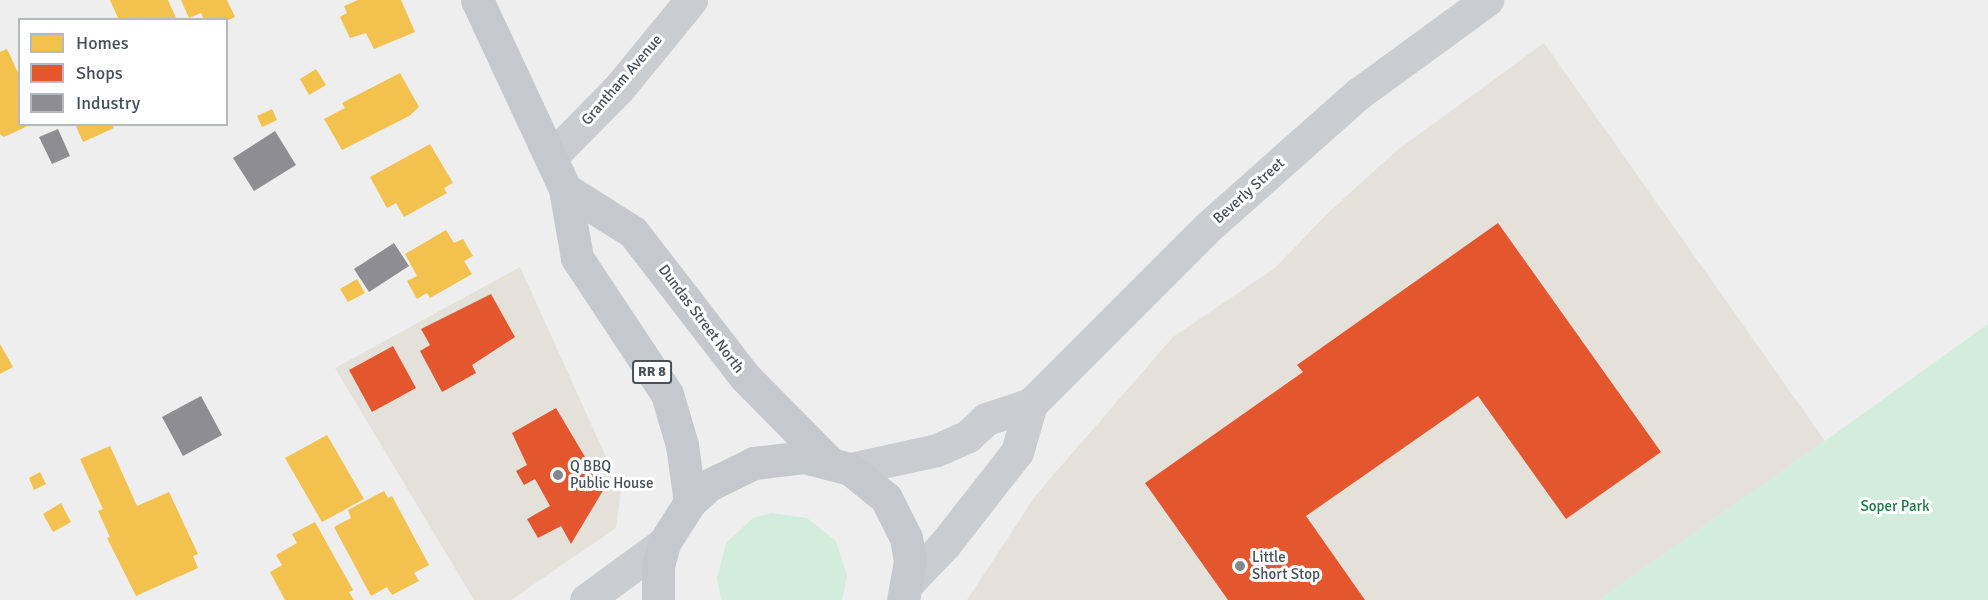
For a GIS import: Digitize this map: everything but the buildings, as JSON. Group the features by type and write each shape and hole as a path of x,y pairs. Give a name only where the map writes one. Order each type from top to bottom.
{"main road":[{"name":"RR 8","path":"477,0 565,189 577,258 666,394 682,445 690,502"},
{"name":"Beverly Street","path":"839,465 937,450 968,436 986,419 1031,404 1208,227 1358,94 1487,0"},
{"name":"Dundas Street North","path":"565,189 633,232 745,377 839,465 878,490 898,517 910,561 905,592"},
{"name":"Beverly Street","path":"905,592 1017,452 1031,404"},
{"path":"658,600 658,566 664,543 690,502 709,485 754,463 804,457 839,465"},
{"path":"586,600 664,543"}],"street":[{"name":"Grantham Avenue","path":"551,157 619,88 690,0"}],"shaded area":[{"path":"1544,43 1825,441 1599,600 967,600 1036,495 1173,337 1275,268 1327,214 1396,151"},
{"path":"520,267 621,490 616,528 511,600 474,600 335,368"}],"green space":[{"name":"Soper Park","path":"1988,324 1988,600 1599,600 1825,441"},
{"path":"771,513 807,518 836,541 847,576 842,600 721,600 717,578 726,543 753,518"}],"place":[{"name":"Q BBQ Public House","path":"558,475"},
{"name":"Little Short Stop","path":"1240,566"}]}
